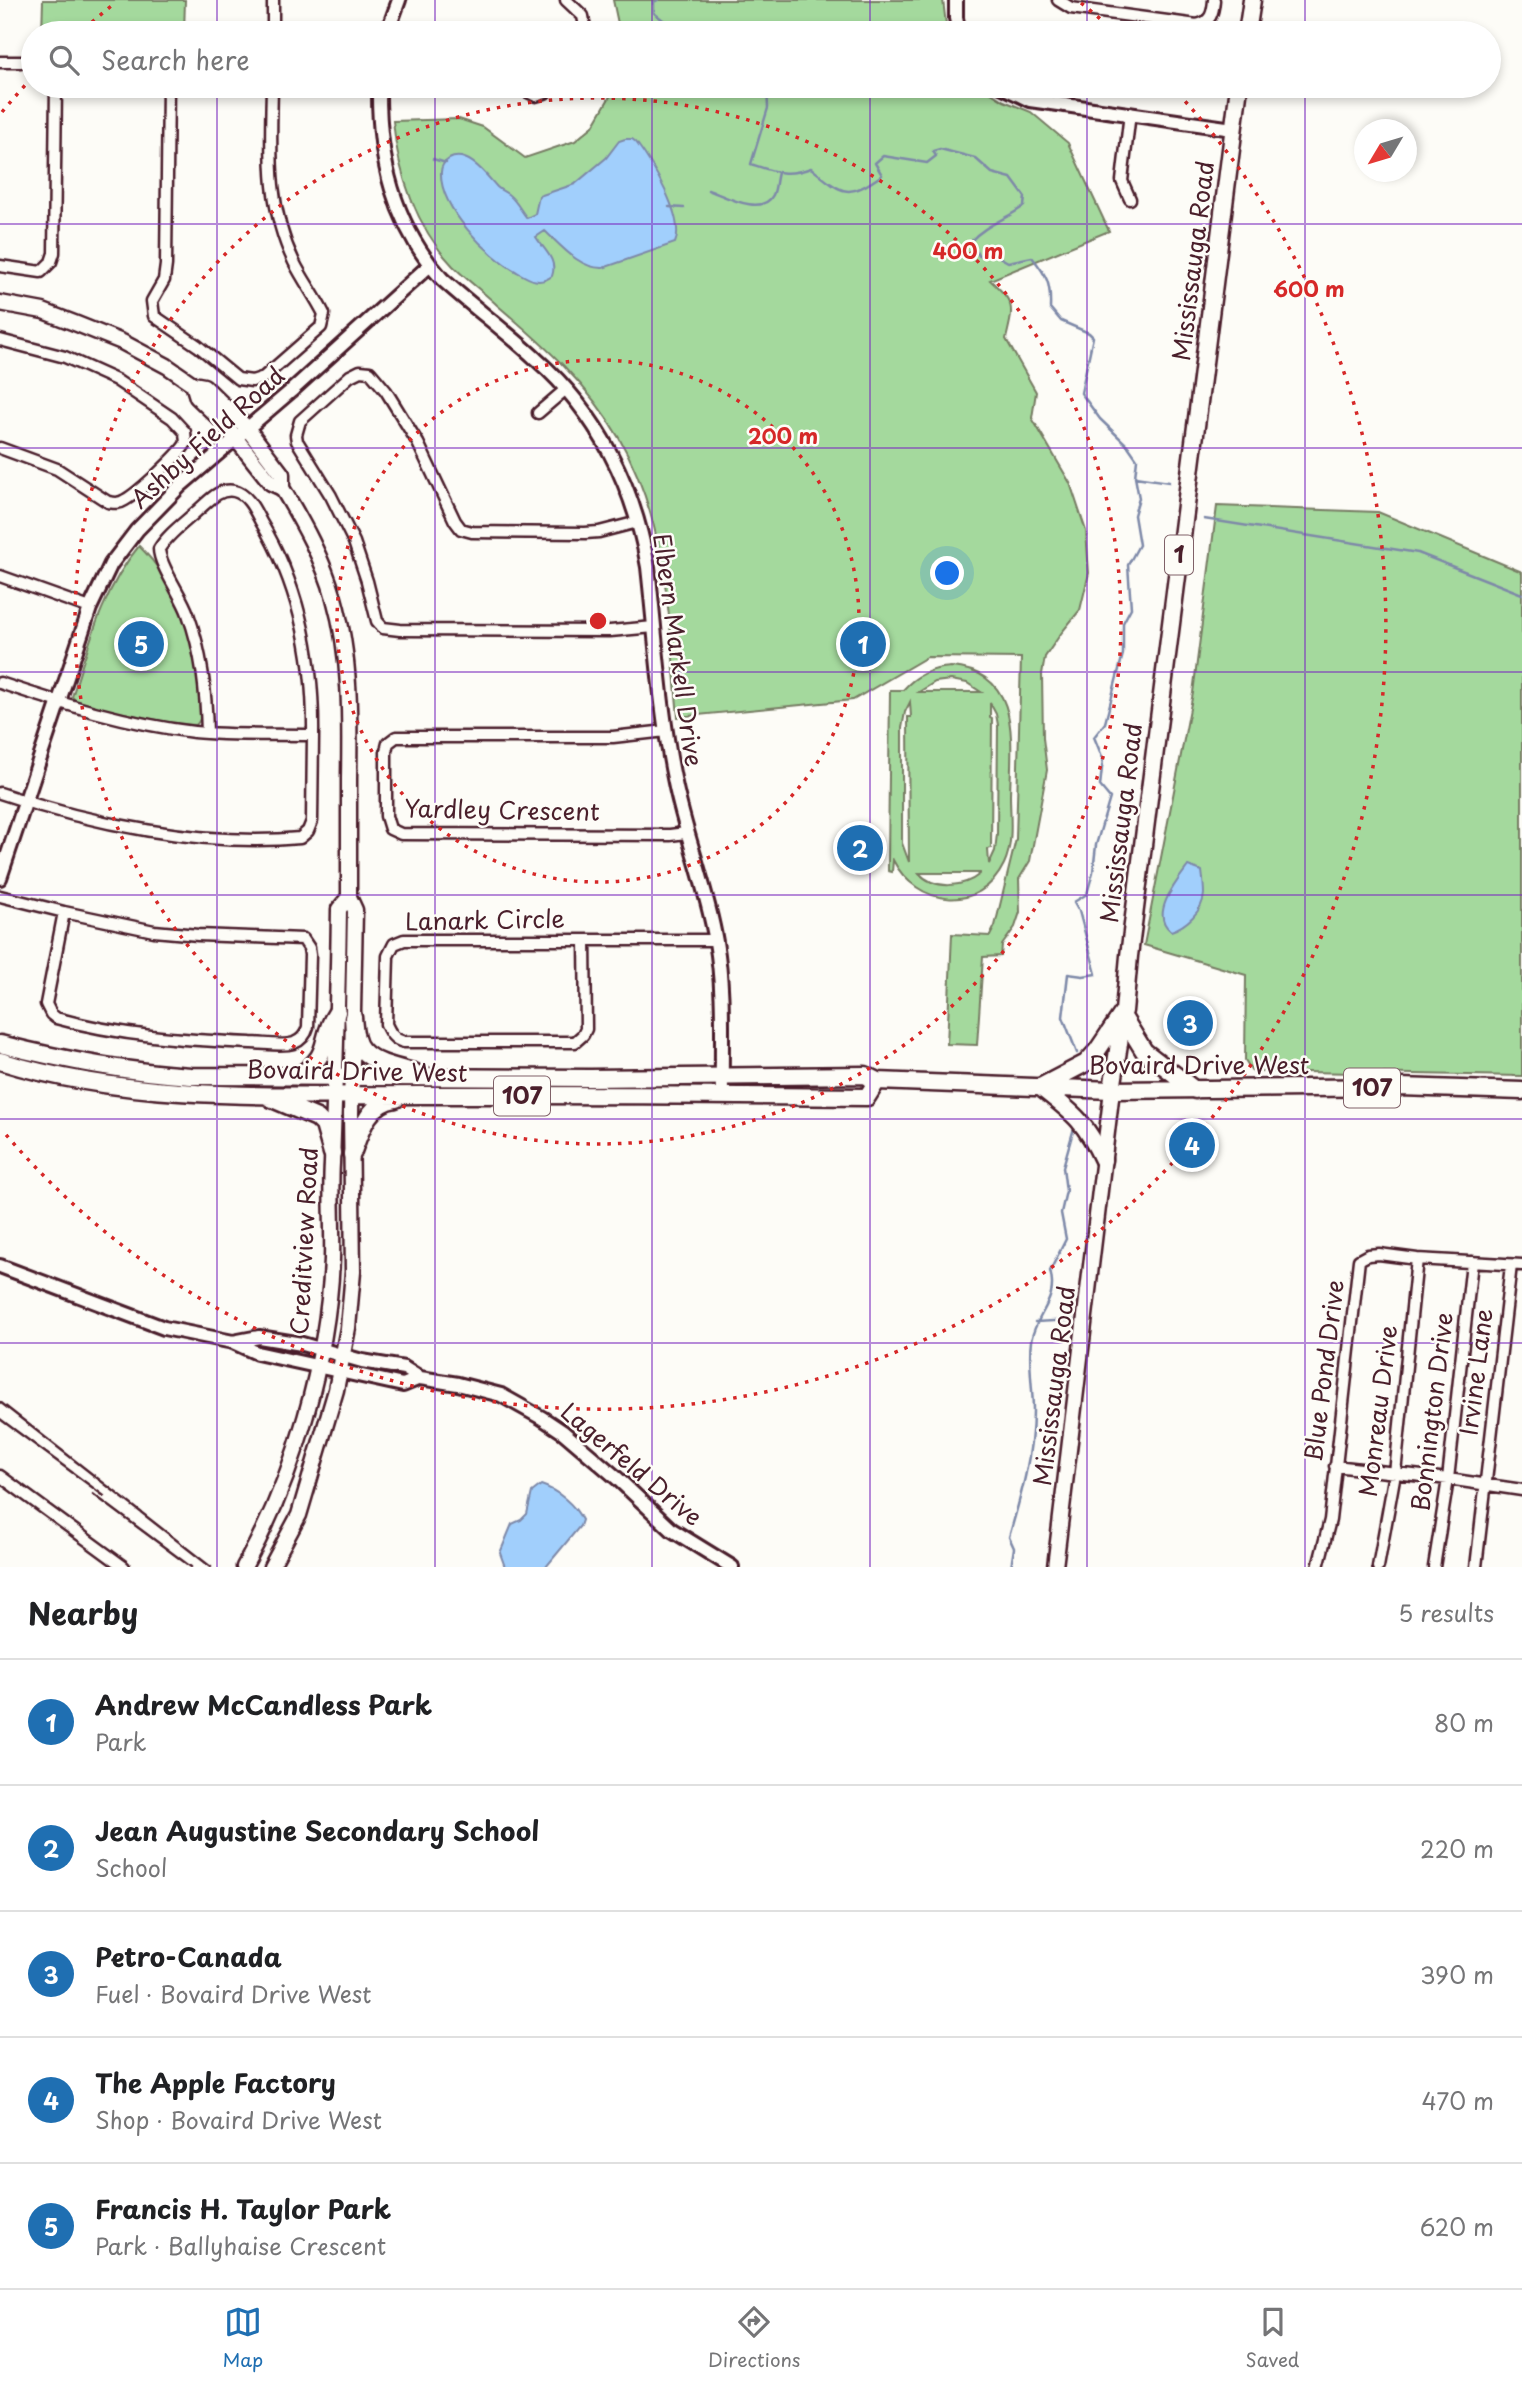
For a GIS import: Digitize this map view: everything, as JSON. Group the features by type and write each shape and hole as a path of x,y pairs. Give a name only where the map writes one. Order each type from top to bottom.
{"main road":[{"path":"1249,21 1252,0"},
{"name":"Mississauga Road","path":"1055,1567 1103,1160 1237,98"},
{"path":"0,303 43,312 122,342 167,366 193,384 204,386 241,433 282,474 282,488 309,534 335,600 346,651 350,738 349,897 339,909 345,1015 344,1077"},
{"path":"1103,1160 1086,1126 1040,1087 1086,1063 1123,1014 1144,1051 1195,1090"},
{"path":"297,1077 320,1058 329,1023 345,1015"},
{"path":"345,1015 361,1049 368,1055 397,1067 437,1077"},
{"name":"Bovaird Drive West","path":"0,1044 65,1060 141,1073 191,1076 603,1078 865,1075 877,1082 1112,1090 1400,1087 1522,1091"},
{"name":"Bovaird Drive West","path":"0,1061 93,1082 152,1090 258,1094 867,1097 877,1082"},
{"name":"Creditview Road","path":"244,1567 274,1508 297,1442 319,1365 332,1258 334,1095 344,1077"},
{"name":"Creditview Road","path":"271,1567 299,1515 327,1424 342,1355 352,1286 352,1095 344,1077"},
{"path":"258,1094 317,1118 324,1125 332,1153"},
{"path":"352,1154 362,1126 381,1104 389,1100 424,1095"}],"street":[{"path":"273,0 273,21"},
{"path":"391,21 398,0"},
{"path":"566,0 583,16 584,21"},
{"path":"956,0 957,21"},
{"path":"1058,0 1071,8 1167,21"},
{"path":"1208,21 1213,13 1214,0"},
{"path":"0,62 21,62"},
{"path":"0,266 41,272 51,262 54,253 56,98"},
{"path":"168,98 166,265 164,281 152,301 154,316 245,382 264,377 321,327 324,320 322,309 294,262 276,208 271,183 272,98"},
{"name":"Elbern Markell Drive","path":"379,98 382,150 391,188 415,242 430,265 475,309 537,359 566,389 591,420 626,485 648,567 666,731 686,833 704,889 716,940 722,992 722,1096"},
{"path":"1026,98 1233,129"},
{"path":"1130,113 1122,181 1130,199"},
{"name":"Ashby Field Road","path":"0,878 90,608 111,564 137,530 180,486 430,265"},
{"path":"0,340 65,357 116,380 149,400 178,423 185,432 186,443 128,498 115,503 108,502 57,469 0,448"},
{"path":"638,522 584,533 472,533 461,529 455,522 418,443 386,391 370,372 359,371 350,376 305,415 298,425 297,441 331,496 354,542 377,621 383,628 610,631 654,626"},
{"path":"538,413 566,389"},
{"path":"0,793 127,825 176,834 225,838 300,838 308,831 312,821 313,735 310,667 297,601 274,545 252,507 240,493 229,491 215,495 159,549 161,561 181,598 194,632 205,683 207,733"},
{"path":"0,576 90,608"},
{"path":"0,683 58,703 171,728 207,733 313,735"},
{"name":"Yardley Crescent","path":"666,731 613,737 396,737 388,743 386,751 386,816 390,829 401,834 686,833"},
{"path":"0,896 64,912 179,934 303,939 310,955 306,1033 298,1041 287,1044 211,1041 136,1034 56,1018 46,1004 64,912"},
{"name":"Lanark Circle","path":"585,940 586,1029 575,1042 404,1042 398,1041 389,1031 386,1024 388,956 390,949 398,941 404,940 585,940 716,940"},
{"name":"Blue Pond Drive","path":"1318,1567 1330,1520 1359,1260 1368,1255 1379,1254 1517,1265"},
{"name":"Monreau Drive","path":"1378,1567 1395,1473 1417,1259"},
{"name":"Bonnington Drive","path":"1434,1567 1448,1479 1472,1262"},
{"name":"Irvine Lane","path":"1476,1567 1485,1484 1517,1265"},
{"name":"Lagerfeld Drive","path":"0,1266 151,1324 233,1342 257,1353 403,1385 420,1378"},
{"name":"Lagerfeld Drive","path":"233,1342 259,1337 322,1349 364,1361 404,1368 420,1378 501,1395 542,1418 600,1462 672,1530 732,1567"},
{"path":"1335,1466 1522,1490"},
{"path":"0,1476 124,1567"}],"green space":[{"path":"43,0 185,0 184,21 42,21"},
{"path":"613,0 943,0 946,21 617,21"},
{"path":"609,98 999,98 1031,112 1068,143 1109,231 990,280 1004,294 1010,306 1006,339 1036,392 1032,418 1070,483 1086,531 1089,573 1080,610 1045,657 1042,674 1043,738 1047,770 1030,861 1019,879 1020,912 1015,927 1002,945 1001,956 983,957 977,1045 947,1044 952,934 990,936 995,926 1016,839 1021,658 927,657 853,700 678,717 664,574 648,504 635,470 607,418 564,366 453,266 440,251 419,217 404,180 393,121 459,119 483,127 525,158 575,141 593,126"},
{"path":"1217,506 1378,512 1522,572 1522,1076 1252,1071 1245,1060 1246,975 1144,945 1193,693"},
{"path":"139,546 174,594 189,631 198,669 202,703 201,717 196,725 176,724 80,704 72,697 106,599"},
{"path":"944,668 974,672 991,682 1002,696 1011,733 1011,821 1004,864 993,880 980,891 964,897 948,898 932,895 917,887 903,875 893,860 892,872 888,871 890,690 903,690 919,676","holes":["951,680 967,683 981,692 919,692 935,682","910,702 909,862 902,843 902,728","990,703 998,725 997,834 995,851 989,864","919,873 980,873 973,879 949,885 925,878"]}],"water":[{"path":"625,139 636,142 658,176 676,219 677,232 675,243 603,268 579,261 545,231 536,237 552,260 552,276 543,281 526,277 493,255 468,230 448,201 443,186 441,170 444,163 456,157 463,158 476,165 497,187 509,195 527,218 535,214 539,196 575,184 606,158 619,141"},
{"path":"1188,866 1202,871 1203,900 1193,917 1171,931 1165,924 1164,908 1172,889"},
{"path":"541,1485 553,1490 570,1504 582,1520 580,1526 546,1567 505,1567 500,1553 512,1524 527,1514 532,1492"}],"waterway":[{"path":"658,0 654,2 654,13 664,21"},
{"path":"768,98 768,108 751,164 781,172 811,168 838,188 853,191 882,175 875,163 883,156 927,163 936,156 933,151 940,149 975,158 992,173 1011,178 1025,197 1024,206 971,241 979,256 996,244 999,257 1008,262 1032,257 1047,280 1050,308 1061,321 1093,337 1081,393 1100,419 1128,446 1137,459 1135,477 1139,498 1134,515 1139,545 1128,565 1131,608 1123,623 1123,654 1105,723 1094,737 1103,759 1100,786 1110,798 1096,845 1087,894 1074,902 1079,911 1096,974 1068,974 1063,1017 1077,1053"},
{"path":"433,159 446,163"},
{"path":"708,190 743,203 761,204 773,195 778,173"},
{"path":"669,207 684,208"},
{"path":"1135,477 1169,482"},
{"path":"1204,519 1418,553 1522,594"},
{"path":"1011,1567 1014,1548 1009,1537 1026,1475 1031,1443 1031,1341 1052,1291 1050,1271 1066,1239 1061,1213 1066,1191 1063,1167 1074,1128"},
{"path":"1035,1322 1073,1320"}],"railway":[{"path":"0,1402 211,1567"},
{"path":"0,1419 104,1496"},
{"path":"93,1494 191,1567"}],"place":[{"name":"Francis H. Taylor Park","path":"141,644"},
{"name":"Andrew McCandless Park","path":"863,644"},
{"name":"Jean Augustine Secondary School","path":"860,848"},
{"name":"Petro-Canada","path":"1190,1023"},
{"name":"The Apple Factory","path":"1192,1145"}]}
